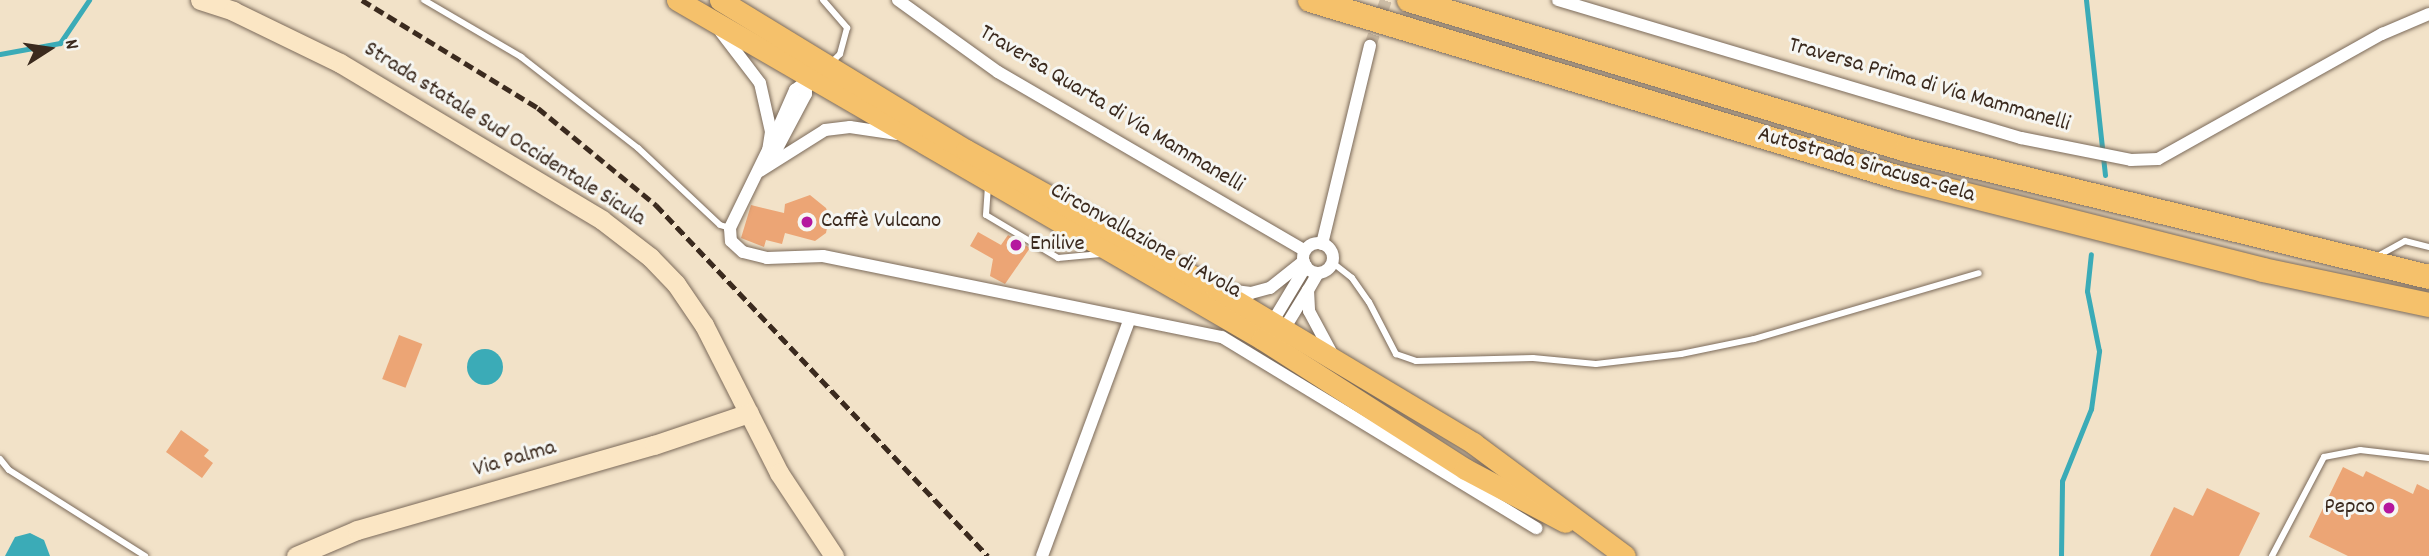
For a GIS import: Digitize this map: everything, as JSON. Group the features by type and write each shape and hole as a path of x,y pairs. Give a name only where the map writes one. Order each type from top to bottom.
{"highway":[{"name":"Autostrada Siracusa-Gela","path":"1310,0 1900,178 2263,270 2429,305"},
{"name":"Autostrada Siracusa-Gela","path":"1409,0 1907,150 2362,264 2429,277"}],"main road":[{"name":"Strada statale Sud Occidentale Sicula","path":"200,0 233,10 340,63 603,220 677,284 704,325 779,472 834,556"},
{"name":"Circonvallazione di Avola","path":"677,0 807,79 1112,252 1273,334 1338,360 1473,443 1534,485 1586,531"},
{"name":"Circonvallazione di Avola","path":"720,0 829,68 1216,289 1273,334 1465,469 1525,504 1586,531 1625,556"},
{"name":"Via Palma","path":"296,556 357,530 654,445 749,413"}],"street":[{"name":"Traversa Quarta di Via Mammanelli","path":"898,0 998,72 1305,260 1318,273"},
{"name":"Traversa Prima di Via Mammanelli","path":"1558,0 2021,138 2131,160 2167,155 2279,89 2429,14"},
{"path":"708,19 748,62 760,83 771,132 768,150"},
{"path":"1216,289 1251,293 1270,288 1322,244 1323,224 1370,46"},
{"path":"769,163 806,94 803,52"},
{"path":"829,68 807,79 795,90 730,228 732,241 743,252 767,258 823,257 1129,321 1222,337 1243,347 1536,528"},
{"path":"757,174 805,139 837,128 904,135"},
{"path":"1273,334 1318,273 1333,263 1331,251 1322,244"},
{"path":"1273,334 1305,260"},
{"path":"1308,290 1313,324 1338,360"},
{"path":"1042,556 1129,321"}],"lane":[{"path":"424,0 521,57 638,148 720,225 730,228"},
{"path":"823,0 847,28 840,54 829,68"},
{"path":"989,184 986,215 1058,258 1112,252"},
{"path":"2362,264 2406,241 2429,247"},
{"path":"1333,263 1352,278 1369,302 1396,354 1416,361 1533,358 1596,364 1681,354 1767,336 1979,273"},
{"path":"2272,556 2324,457 2360,450 2429,458"},
{"path":"0,459 9,470 145,556"}],"water":[{"path":"485,349 498,354 503,367 498,380 485,385 472,380 467,367 472,354"},
{"path":"30,533 44,540 50,556 5,556 15,537"}],"building":[{"path":"810,195 826,208 829,217 826,233 815,241 785,233 782,244 766,240 764,247 741,238 751,205 784,213 785,204"},
{"path":"978,232 1001,245 1008,235 1030,248 1005,284 990,276 993,259 970,246"},
{"path":"399,335 422,344 405,388 382,379"},
{"path":"181,430 209,450 204,456 213,463 202,478 166,452"},
{"path":"2343,467 2363,477 2366,471 2413,494 2417,484 2429,490 2429,556 2348,556 2309,537"},
{"path":"2207,488 2260,513 2239,556 2150,556 2174,507 2193,516"}],"waterway":[{"path":"0,54 60,43 89,0"},
{"path":"2086,0 2105,175"},
{"path":"2061,556 2062,481 2091,409 2099,351 2087,291 2091,254"}],"tunnel":[{"path":"1370,46 1386,0"}],"railway":[{"path":"362,0 538,108 656,205 988,556"}],"place":[{"name":"Caffè Vulcano","path":"807,222"},
{"name":"Enilive","path":"1016,245"},
{"name":"Pepco","path":"2389,508"}]}
